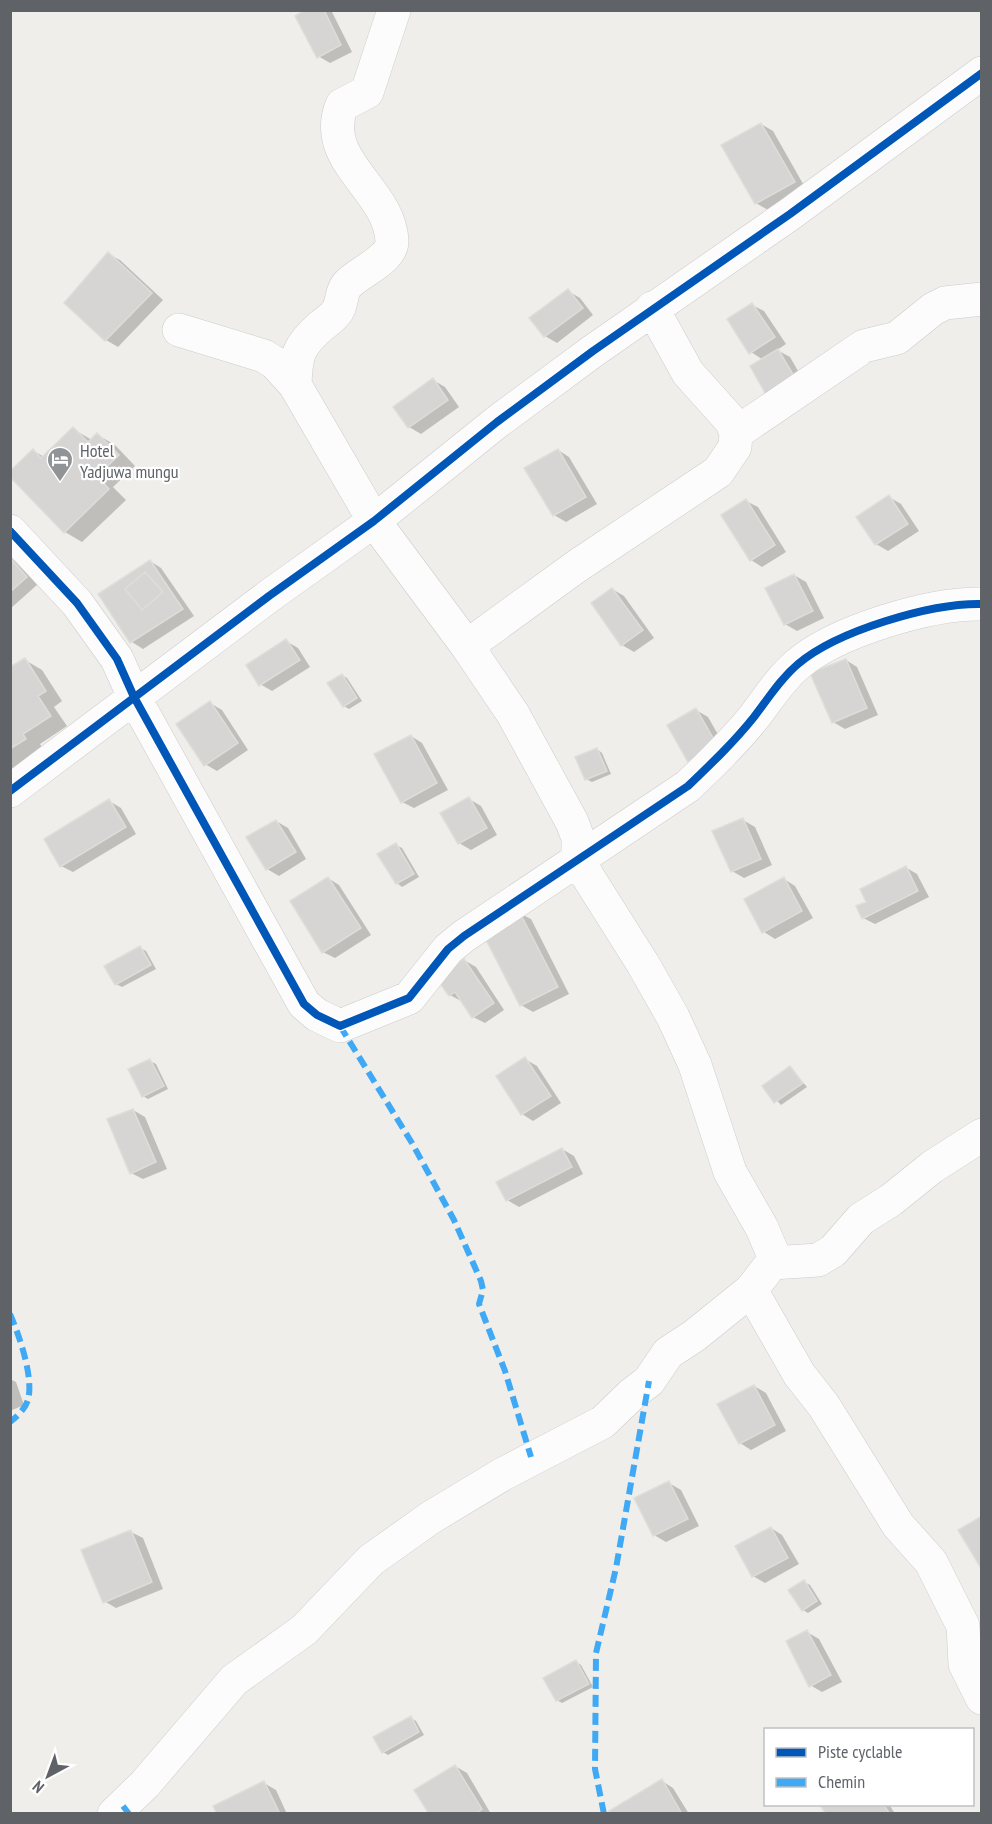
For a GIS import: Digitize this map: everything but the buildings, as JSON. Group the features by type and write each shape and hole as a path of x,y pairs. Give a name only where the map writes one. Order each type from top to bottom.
{"street":[{"path":"295,385 295,361 299,349 334,316 340,307 347,285 388,252 392,243 383,208 344,156 338,127 342,105 367,92 394,10"},
{"path":"10,791 374,521 497,422 652,309 790,214 981,73"},
{"path":"736,433 864,346 897,338 933,309 945,303 981,299"},
{"path":"467,646 577,566 718,472 735,447 736,433 731,421 688,373 652,309"},
{"path":"114,1814 146,1784 234,1680 304,1630 371,1560 430,1518 503,1474 603,1422 649,1381 668,1353 694,1336 751,1290 772,1263 773,1254 762,1228 730,1172 694,1065 673,1017 637,954 578,861 578,838 568,814 513,714 467,646 374,521 295,385 282,370 264,356 179,330"},
{"path":"10,531 77,603 117,659 134,697 304,1004 317,1015 340,1026 409,998 448,949 464,936 688,786 720,756 778,684 798,664 819,650 920,610 959,603 981,604"},
{"path":"772,1263 818,1260 833,1251 861,1219 891,1200 932,1167 981,1135"},
{"path":"751,1290 799,1374 824,1406 898,1525 931,1562 963,1626 965,1664 981,1698"}],"marked path":[{"path":"340,1026 412,1143 454,1220 481,1281 483,1290 479,1304 505,1371 531,1457"},
{"path":"10,1314 25,1356 29,1380 28,1400 25,1407 10,1422"},
{"path":"604,1814 595,1769 596,1653 616,1568 649,1381"},
{"path":"123,1806 129,1814"}],"cycle path":[{"path":"10,791 269,596 374,521 497,422 593,351 790,214 982,73"},
{"path":"10,531 77,603 117,659 134,697 304,1004 317,1015 340,1026 409,998 448,949 464,936 688,786 738,735 786,676 815,652 860,630 885,621 937,608 982,604"}],"place":[{"name":"Hotel Yadjuwa mungu","path":"60,483"}]}
